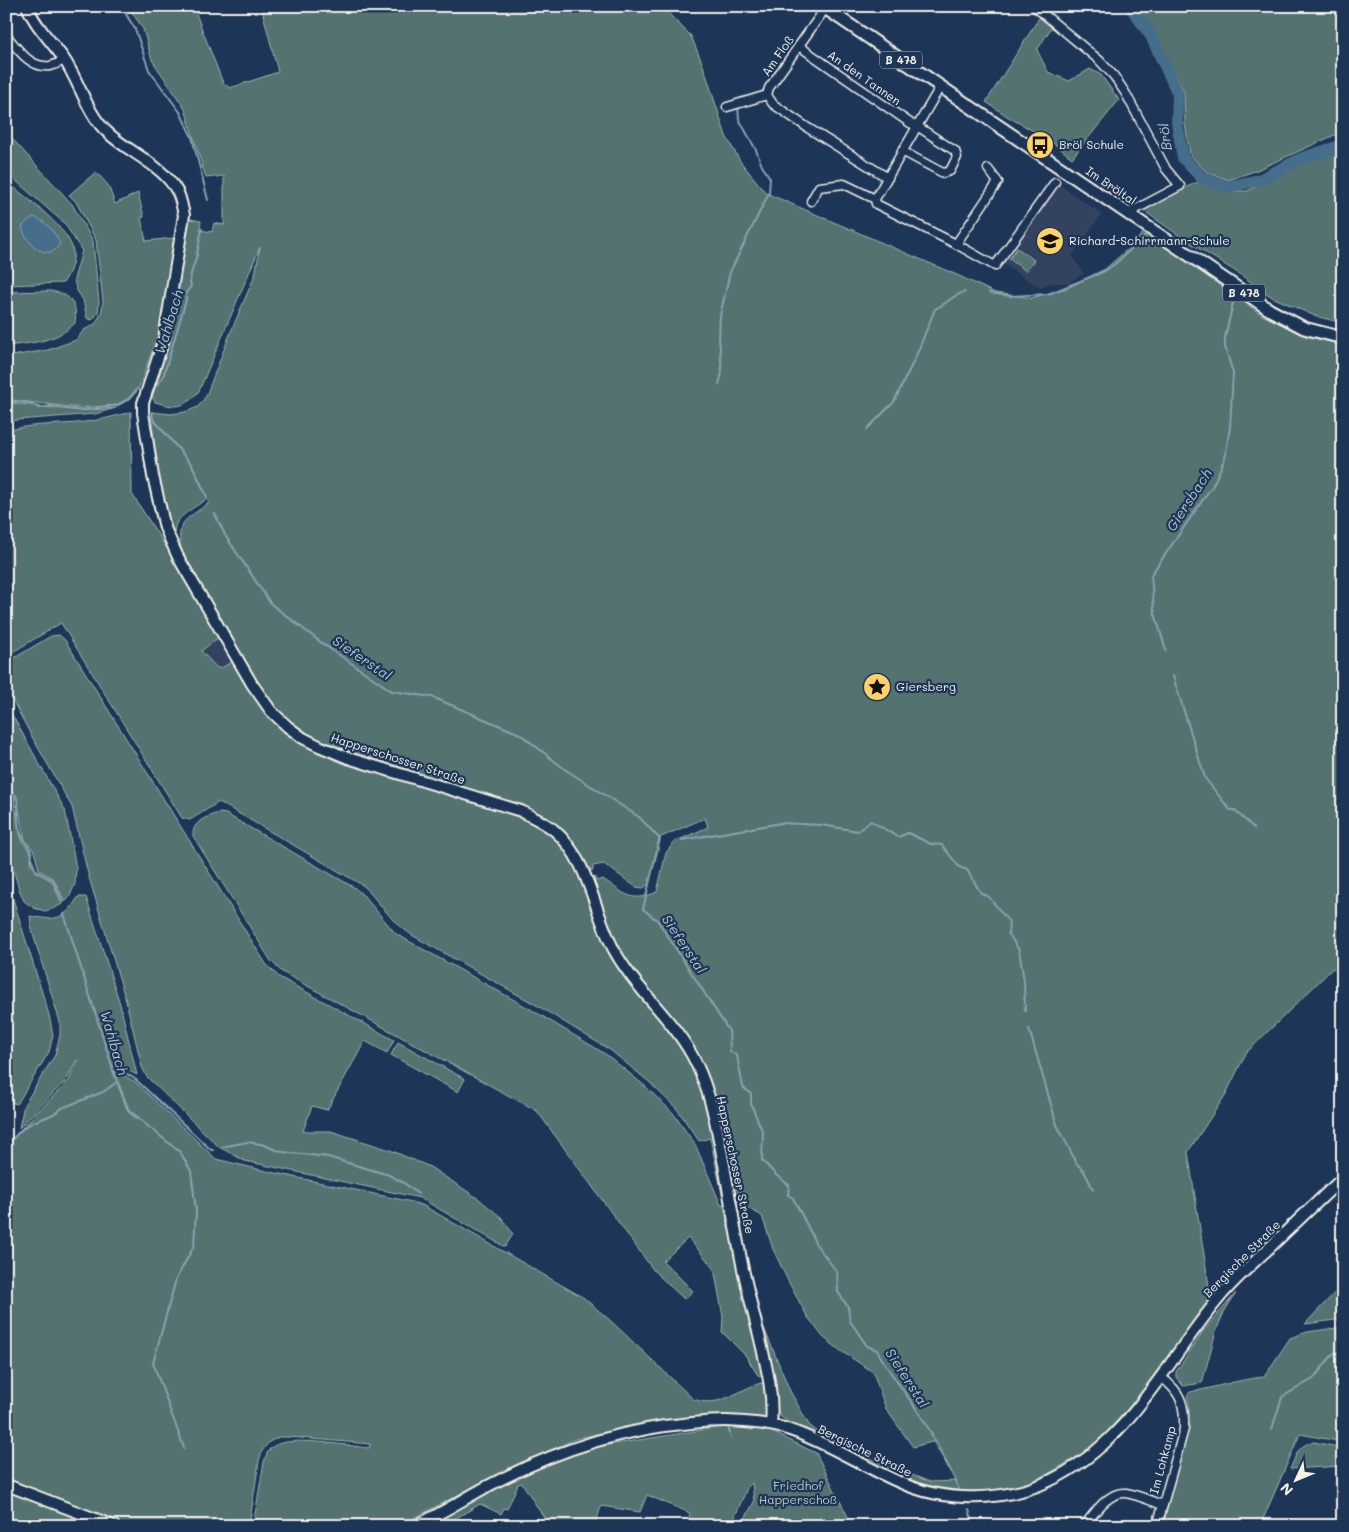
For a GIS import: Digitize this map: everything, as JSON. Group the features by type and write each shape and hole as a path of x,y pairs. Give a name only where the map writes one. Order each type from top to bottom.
{"main road":[{"name":"Im Bröltal","path":"825,7 1270,310 1304,328 1343,338"}],"street":[{"name":"Happerschosser Straße","path":"27,6 64,60 95,118 106,131 166,176 178,192 181,202 184,215 164,339 143,403 153,476 164,528 178,557 259,696 288,727 318,746 348,758 521,811 543,822 554,830 566,843 576,858 591,889 608,939 623,966 673,1026 689,1049 704,1082 714,1111 744,1271 769,1377 772,1404 770,1425"},
{"path":"1034,6 1099,60 1114,76 1126,94 1166,169 1180,186 1127,214"},
{"name":"Am Floß","path":"825,7 769,88 767,95 773,104 888,178"},
{"path":"6,35 26,58 38,65 50,66 64,60"},
{"name":"An den Tannen","path":"799,46 910,123 955,151 957,160 950,171 943,173 902,151"},
{"path":"875,200 940,87"},
{"name":"Am Floß","path":"728,106 767,95"},
{"path":"956,244 998,182 988,169"},
{"path":"811,201 820,188 844,184 875,200 879,207 956,244 995,266 1055,182"},
{"name":"Bergische Straße","path":"415,1526 489,1485 534,1463 575,1447 612,1436 667,1425 721,1421 770,1425 789,1430 825,1444 871,1469 924,1491 952,1496 987,1497 1025,1490 1070,1470 1116,1432 1138,1409 1199,1322 1222,1294 1343,1178"},
{"name":"Im Lohkamp","path":"1157,1526 1184,1429 1185,1413 1178,1393 1161,1377"},
{"path":"6,1486 114,1526"},
{"path":"1084,1526 1110,1497 1124,1493 1163,1505"}],"shaded area":[{"name":"Richard-Schirrmann-Schule","path":"1058,184 1102,214 1072,256 1084,273 1069,283 1050,283 1040,288 1001,263"},
{"path":"34,217 47,225 56,235 60,244 55,250 44,252 38,249 32,245 24,233 22,227"},
{"path":"218,638 232,663 221,668 217,668 201,651"}],"green space":[{"path":"128,6 193,6 223,83 230,88 278,72 261,6 661,6 691,36 703,65 726,136 740,161 766,193 995,293 1031,298 1067,288 1105,269 1144,232 1262,315 1305,336 1343,345 1343,975 1333,968 1246,1053 1226,1094 1188,1152 1210,1293 1213,1298 1164,1363 1154,1380 1092,1448 1041,1478 997,1495 935,1489 902,1479 793,1426 776,1413 773,1373 754,1297 762,1323 790,1391 809,1425 818,1432 869,1458 930,1482 956,1481 936,1441 913,1447 886,1409 873,1372 823,1337 807,1316 773,1249 762,1216 735,1201 704,1070 635,975 612,939 593,878 595,877 596,881 603,879 622,892 634,897 657,892 666,853 674,842 708,827 705,818 659,838 649,884 643,888 636,887 604,864 593,866 593,871 588,869 553,827 340,751 304,734 288,722 263,694 182,554 180,543 181,528 188,518 209,503 207,499 191,509 177,522 174,539 161,492 151,412 171,414 185,412 198,407 206,396 255,275 260,247 199,391 189,401 179,406 168,405 155,402 151,394 149,378 157,337 138,390 137,388 129,398 116,405 80,408 11,400 6,402 6,357 48,350 76,340 84,330 95,324 101,314 103,302 96,240 76,202 69,195 96,172 108,185 115,204 138,193 144,217 141,218 146,241 174,238 168,278 185,218 201,221 200,230 212,232 214,223 224,225 224,176 206,178 185,109 152,60 143,29"},
{"path":"1135,6 1343,6 1343,134 1337,134 1257,170 1229,180 1206,172 1190,155 1185,124 1184,92 1155,35"},
{"path":"1041,15 1053,25 1037,50 1048,72 1069,81 1090,69 1101,75 1119,100 1072,158 1048,139 986,102"},
{"path":"6,132 72,204 93,241 99,302 98,313 92,320 87,318 83,300 76,289 74,279 82,251 65,224 6,172"},
{"path":"1343,148 1343,323 1315,316 1272,297 1140,208 1198,182 1225,191 1247,191 1304,162"},
{"path":"6,181 53,220 68,238 73,251 73,261 63,283 6,285"},
{"path":"1017,248 1034,260 1026,271 1009,259"},
{"path":"50,291 63,294 71,300 74,304 75,323 60,334 43,341 6,346 6,292"},
{"path":"12,403 79,411 116,408 95,414 17,420 6,423 6,405"},
{"path":"131,412 132,494 166,547 156,519 146,474 138,413 162,531 287,731 516,814 540,826 561,844 581,873 605,940 688,1054 706,1100 726,1196 724,1197 722,1194 710,1138 699,1141 677,1109 648,1081 610,1050 538,1006 410,934 394,921 364,886 219,802 190,820 182,818 61,623 6,656 6,431 32,426 104,419","holes":["218,638 232,662 217,668 201,651"]},
{"path":"59,635 65,640 266,964 279,977 394,1040 387,1053 365,1041 327,1110 312,1106 303,1131 331,1131 390,1150 430,1167 479,1199 502,1218 513,1234 505,1247 420,1198 245,1161 219,1147 147,1077 142,1067 126,1001 88,874 72,807 6,688 6,663 51,636"},
{"path":"6,704 65,810 76,868 75,884 69,898 65,902 54,879 39,870 34,851 25,840 17,796 6,787"},
{"path":"6,791 14,797 22,841 31,853 36,872 52,881 62,904 55,908 45,911 34,908 24,901 6,845"},
{"path":"219,813 226,814 355,888 396,934 532,1010 607,1055 646,1087 673,1113 695,1144 721,1205 727,1206 763,1368 762,1375 757,1374 746,1356 722,1332 723,1317 714,1268 688,1238 663,1261 693,1291 684,1299 654,1271 537,1111 282,972 271,961 193,836 195,827 201,820"},
{"path":"6,876 49,1015 53,1035 49,1052 17,1104 7,1101 6,1106"},
{"path":"78,897 86,897 120,1004 137,1075 114,1063 112,1069 128,1112 138,1120 140,1118 129,1110 114,1070 135,1082 216,1159 424,1206 584,1298 693,1399 712,1402 761,1383 765,1385 767,1413 760,1418 712,1417 655,1421 575,1439 486,1480 399,1526 253,1526 264,1462 272,1447 293,1441 369,1448 370,1444 289,1437 279,1437 269,1442 262,1451 259,1461 249,1526 124,1526 29,1488 6,1482 6,1149 20,1130 69,1080 78,1060 67,1079 19,1128 24,1105 55,1055 60,1035 60,1022 32,931 30,916 58,917 69,910"},
{"path":"398,1042 465,1079 458,1092 391,1055"},
{"path":"1343,1284 1343,1319 1305,1324"},
{"path":"1236,1293 1224,1312 1216,1331 1202,1383 1183,1386 1176,1376 1176,1372 1204,1330"},
{"path":"1343,1327 1343,1442 1300,1434 1260,1526 1163,1526 1187,1427 1189,1404 1187,1396 1190,1392 1264,1377 1290,1338 1307,1332"},
{"name":"Friedhof Happerschoß","path":"727,1426 732,1439 728,1426 770,1431 816,1453 852,1525 744,1526 742,1524 754,1502 752,1483 748,1486 731,1526 687,1526 690,1513 647,1495 640,1512 601,1506 595,1526 555,1526 548,1524 522,1483 518,1484 507,1509 504,1508 501,1514 480,1504 443,1526 424,1526 514,1477 577,1450"},
{"path":"1314,1442 1343,1448 1343,1466 1290,1469 1301,1448 1308,1443"},
{"path":"6,1490 103,1526 6,1526 6,1506 9,1496 6,1495"}],"waterway":[{"name":"Wahlbach","path":"121,6 135,29 149,70 180,112 192,137 208,200"},
{"name":"Bröl","path":"1130,6 1151,36 1178,94 1177,122 1183,158 1202,178 1228,187 1259,180 1300,159 1343,145"},
{"path":"739,99 762,92 771,79"},
{"path":"719,384 722,373 719,337 720,316 730,272 769,193 770,178 762,166 756,150 739,119 738,107"},
{"name":"Wahlbach","path":"151,396 154,388 163,377 186,300 186,293 191,286 191,274 202,229"},
{"path":"989,293 1010,296 1048,294 1105,271 1145,236"},
{"path":"867,429 894,402 916,356 935,309 965,292"},
{"name":"Giersbach","path":"1166,651 1154,610 1151,575 1213,485 1225,458 1230,427 1233,373 1225,347 1225,337 1235,295"},
{"name":"Wahlbach","path":"6,403 30,403 40,408 51,406 80,410 116,406 129,399 138,389"},
{"name":"Sieferstal","path":"152,412 153,419 192,465 207,497"},
{"name":"Sieferstal","path":"215,514 225,535 271,604 323,644 392,691 432,697 520,734 566,770 639,817 660,839 643,909 656,918 729,1031 730,1051 737,1056 743,1087 751,1094 751,1104 763,1133 762,1160 789,1185 788,1195 793,1198 815,1243 837,1272 838,1292 848,1307 850,1321 867,1346 877,1350 924,1421 959,1490"},
{"name":"Giersbach","path":"1173,676 1205,778 1230,810 1234,810 1254,828"},
{"name":"Wahlbach","path":"6,788 15,795 17,800 19,827 22,837 32,852 31,863 37,871 53,880 63,902"},
{"path":"682,840 781,823 821,825 858,831 871,821 898,837 908,833 931,844 942,845 959,867 967,870 981,893 989,897 1009,922 1008,933 1019,950 1024,981 1025,1011"},
{"name":"Wahlbach","path":"6,1147 29,1124 52,1115 62,1108 103,1092 117,1082 64,914"},
{"path":"1029,1029 1057,1125 1077,1164 1084,1171 1093,1189"},
{"path":"112,1065 135,1079 213,1150"},
{"path":"117,1082 129,1111 180,1152 191,1171 196,1210 194,1246 176,1279 153,1363 184,1448"},
{"path":"222,1147 247,1142 261,1144 282,1152 328,1157 389,1175 404,1183 418,1194"},
{"path":"1272,1429 1282,1397 1313,1379 1334,1353 1343,1351"},
{"name":"Sieferstal","path":"969,1510 974,1526"}],"place":[{"name":"Bröl Schule","path":"1040,145"},
{"name":"Richard-Schirrmann-Schule","path":"1050,241"},
{"name":"Giersberg","path":"877,687"}]}
